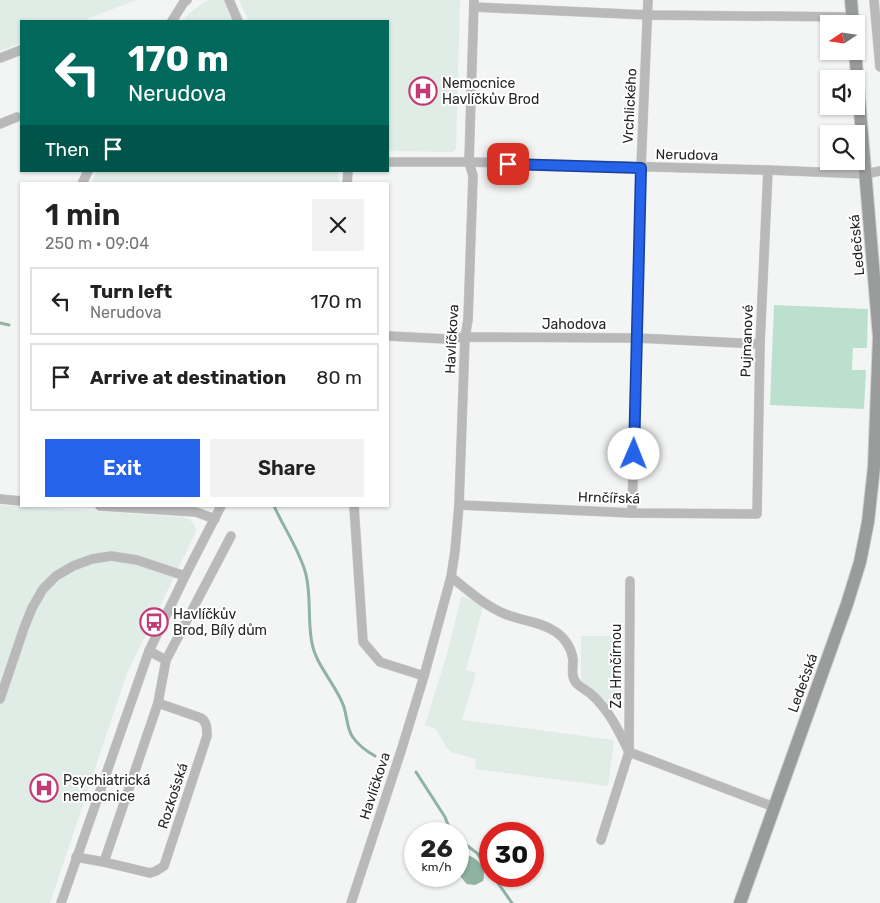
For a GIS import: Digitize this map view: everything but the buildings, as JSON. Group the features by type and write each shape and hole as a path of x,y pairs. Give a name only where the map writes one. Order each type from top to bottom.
{"main road":[{"path":"851,0 852,15"},
{"name":"Ledečská","path":"740,903 847,604 860,562 877,467 879,314 856,60"}],"street":[{"path":"173,20 187,0"},
{"path":"229,0 238,20"},
{"name":"Vrchlického","path":"632,513 641,168 648,0"},
{"path":"874,0 880,66"},
{"path":"474,4 648,15 820,19"},
{"name":"Havlíčkova","path":"351,903 393,778 424,676 451,577 455,551 459,505 465,337 468,320 472,176 469,162 474,4"},
{"path":"0,58 20,50"},
{"path":"0,124 17,117"},
{"name":"Nerudova","path":"389,162 469,162 866,174"},
{"name":"Pujmanové","path":"757,514 760,344 768,170"},
{"path":"866,174 880,171"},
{"name":"Jahodova","path":"389,336 446,338 637,338 760,344"},
{"path":"0,499 20,500"},
{"name":"Hrnčířská","path":"459,505 632,513 757,514"},
{"path":"119,507 196,512 215,519"},
{"path":"61,903 149,651 221,507"},
{"path":"354,507 363,642 380,662 424,676"},
{"path":"104,862 158,703 166,660 232,536"},
{"path":"0,699 2,685 32,608 43,589 56,576 73,566 92,559 111,556 137,560 185,576"},
{"path":"451,577 486,604 505,614 544,625 558,633 568,644 573,658 573,676 578,686 590,693 603,706 614,722 629,752 774,807"},
{"name":"Za Hrnčírnou","path":"601,840 629,752 630,581"},
{"path":"149,651 166,660"},
{"name":"Rozkošská","path":"76,857 150,873 164,866 207,736 207,729 201,718 158,703"}],"shaded area":[{"path":"0,0 136,0 85,20 20,20 20,43 0,51"},
{"path":"223,0 232,20 184,20 186,16 204,2"},
{"name":"Nemocnice Havlíčkův Brod","path":"239,0 460,0 456,149 452,152 389,151 389,20 249,20"},
{"path":"97,172 338,172 339,182 92,182"},
{"path":"774,305 868,309 867,348 853,348 852,370 866,370 864,409 770,405"},
{"name":"Psychiatrická nemocnice","path":"0,505 184,517 194,524 196,530 194,536 127,673 50,903 0,903"},
{"path":"461,597 471,599 483,607 466,670 476,673 462,720 614,740 608,786 475,769 476,759 451,752 436,729 425,725 449,647"},
{"path":"581,636 623,636 622,706 606,706 598,695 581,683"},
{"path":"469,856 479,862 479,883 469,884"}],"waterway":[{"path":"0,323 9,325"},
{"path":"275,507 295,546 305,571 314,651 344,707 352,736 362,748 375,756"},
{"path":"416,772 447,822"},
{"path":"469,847 479,856"},
{"path":"501,887 512,903"}],"place":[{"name":"Nemocnice Havlíčkův Brod","path":"423,91"},
{"name":"Havlíčkův Brod, Bílý dům","path":"154,622"},
{"name":"Psychiatrická nemocnice","path":"44,788"}],"route":[{"path":"508,164 641,168 634,454"}]}
